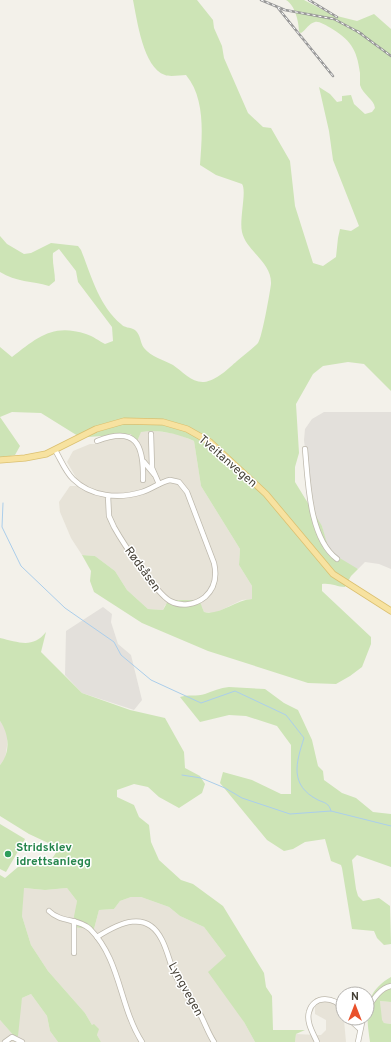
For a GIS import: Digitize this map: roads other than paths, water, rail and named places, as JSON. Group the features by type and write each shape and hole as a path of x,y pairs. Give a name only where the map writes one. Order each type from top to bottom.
{"main road":[{"name":"Tveitanvegen","path":"0,460 34,457 55,450 96,429 124,421 163,422 196,433 215,447 272,500 330,571 352,588 391,611"}],"street":[{"path":"151,434 151,455 159,484"},
{"path":"97,441 115,435 127,437 138,445 144,462 143,480"},
{"path":"305,449 311,508 326,549 337,559"},
{"name":"Rødsåsen","path":"55,450 74,480 94,492 108,496 135,493 170,480 179,482 184,486 216,571 213,587 204,598 195,602 177,604 163,596 114,527 109,516 108,496"},
{"path":"144,462 155,474"},
{"path":"49,911 60,919 83,924 97,937 110,959 132,1025 142,1042"},
{"path":"74,921 74,953"},
{"name":"Lyngvegen","path":"97,937 114,926 130,921 140,922 154,929 162,940 175,975 200,1013 214,1042"},
{"path":"375,999 380,992 390,986"},
{"path":"316,1042 308,1020 308,1013 313,1003 328,999 335,1001"},
{"path":"357,1026 360,1029"},
{"path":"358,1042 361,1026"},
{"path":"5,1042 10,1037 15,1037 22,1042"}],"waterway":[{"path":"3,503 2,527 21,566 65,608 114,642 121,655 151,680 201,703 235,691 286,715 304,738 297,765 297,773 302,788 329,806 331,811"},
{"path":"182,775 201,778 225,788 242,798 290,814 331,811 391,826"}],"railway":[{"path":"261,0 285,10 334,19 362,34"},
{"path":"309,0 337,17"},
{"path":"278,8 333,76"},
{"path":"357,31 391,56"}],"place":[{"name":"Stridsklev idrettsanlegg","path":"8,854"}]}
